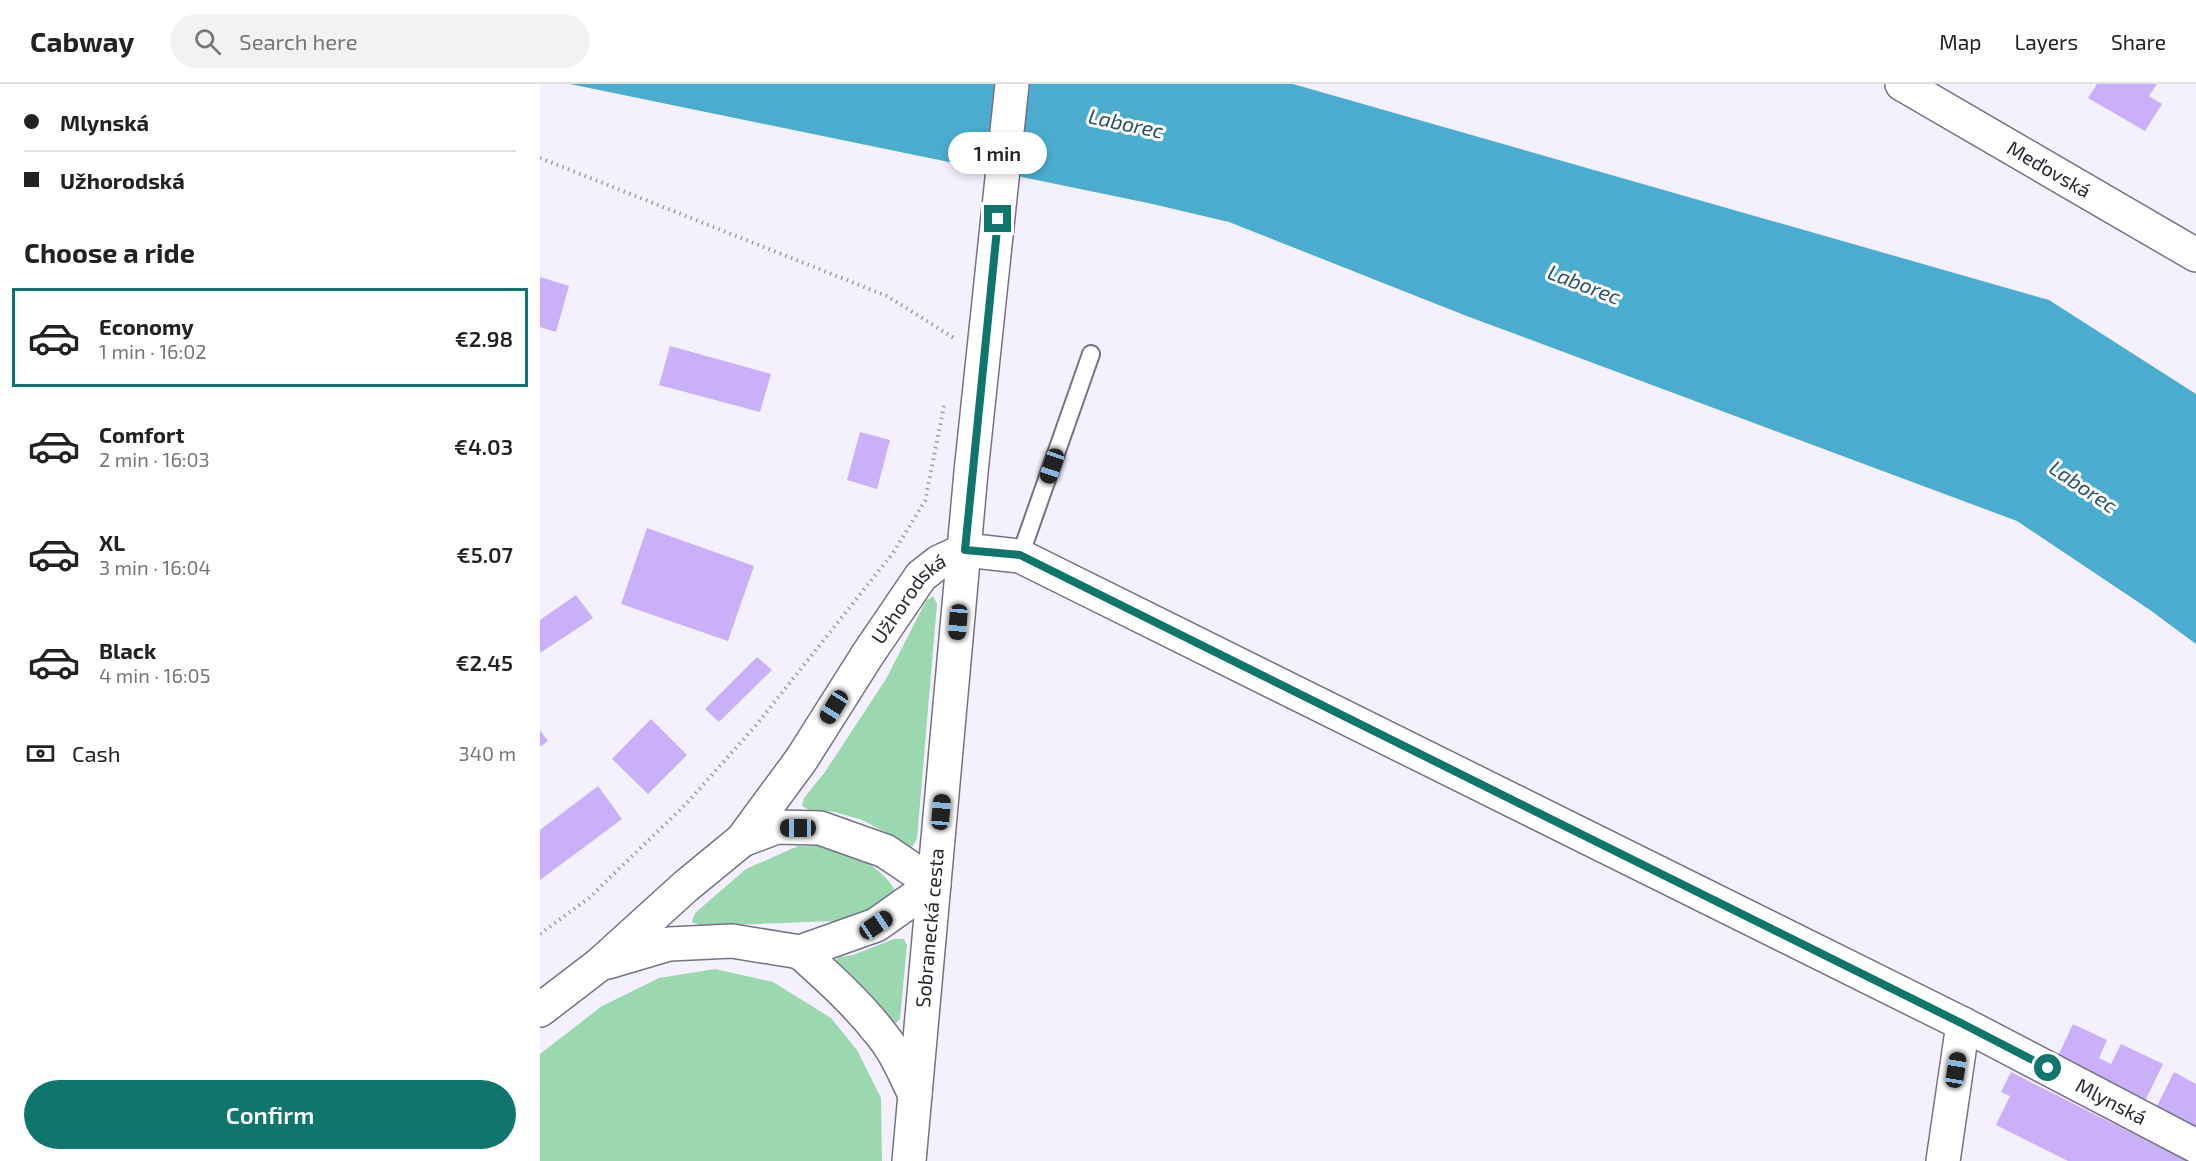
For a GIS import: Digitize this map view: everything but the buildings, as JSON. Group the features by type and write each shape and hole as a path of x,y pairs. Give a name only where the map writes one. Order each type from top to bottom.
{"street":[{"name":"Užhorodská","path":"540,1010 600,964 686,886 742,840 801,760 921,576 939,562 965,550 1012,84"},
{"name":"Meďovská","path":"1902,84 2196,255"},
{"name":"Mlynská","path":"965,550 1020,555 1963,1024 2196,1146"},
{"name":"Sobranecká cesta","path":"909,1161 965,550"},
{"name":"Užhorodská","path":"600,964 669,944 732,941 800,952 876,925 934,884 885,851 820,828 777,827 742,840"},
{"path":"800,952 845,992 882,1035 894,1053 915,1095"},
{"path":"1943,1161 1963,1024"}],"lane":[{"path":"1020,555 1091,354"}],"path":[{"path":"540,158 887,296 956,339 958,328"},
{"path":"540,934 589,898 687,803 757,724 892,553 925,501 945,397"}],"green space":[{"path":"933,596 937,604 917,839 912,847 904,845 891,835 862,820 835,812 809,810 802,806 804,798 825,772 886,679 926,601"},
{"path":"798,846 827,846 849,853 876,869 895,891 876,908 836,921 702,926 692,922 695,913 746,869"},
{"path":"894,939 904,939 907,945 900,1019 895,1024 888,1021 834,961"},
{"path":"715,969 773,982 831,1018 857,1050 881,1098 882,1161 540,1161 540,1054 602,1006 659,978"}],"water":[{"name":"Laborec","path":"570,84 1293,84 2049,300 2196,394 2196,644 2150,610 2017,521 1464,315 1229,222 1148,203"}],"route":[{"path":"998,219 965,550 1020,555 2048,1068"}]}
